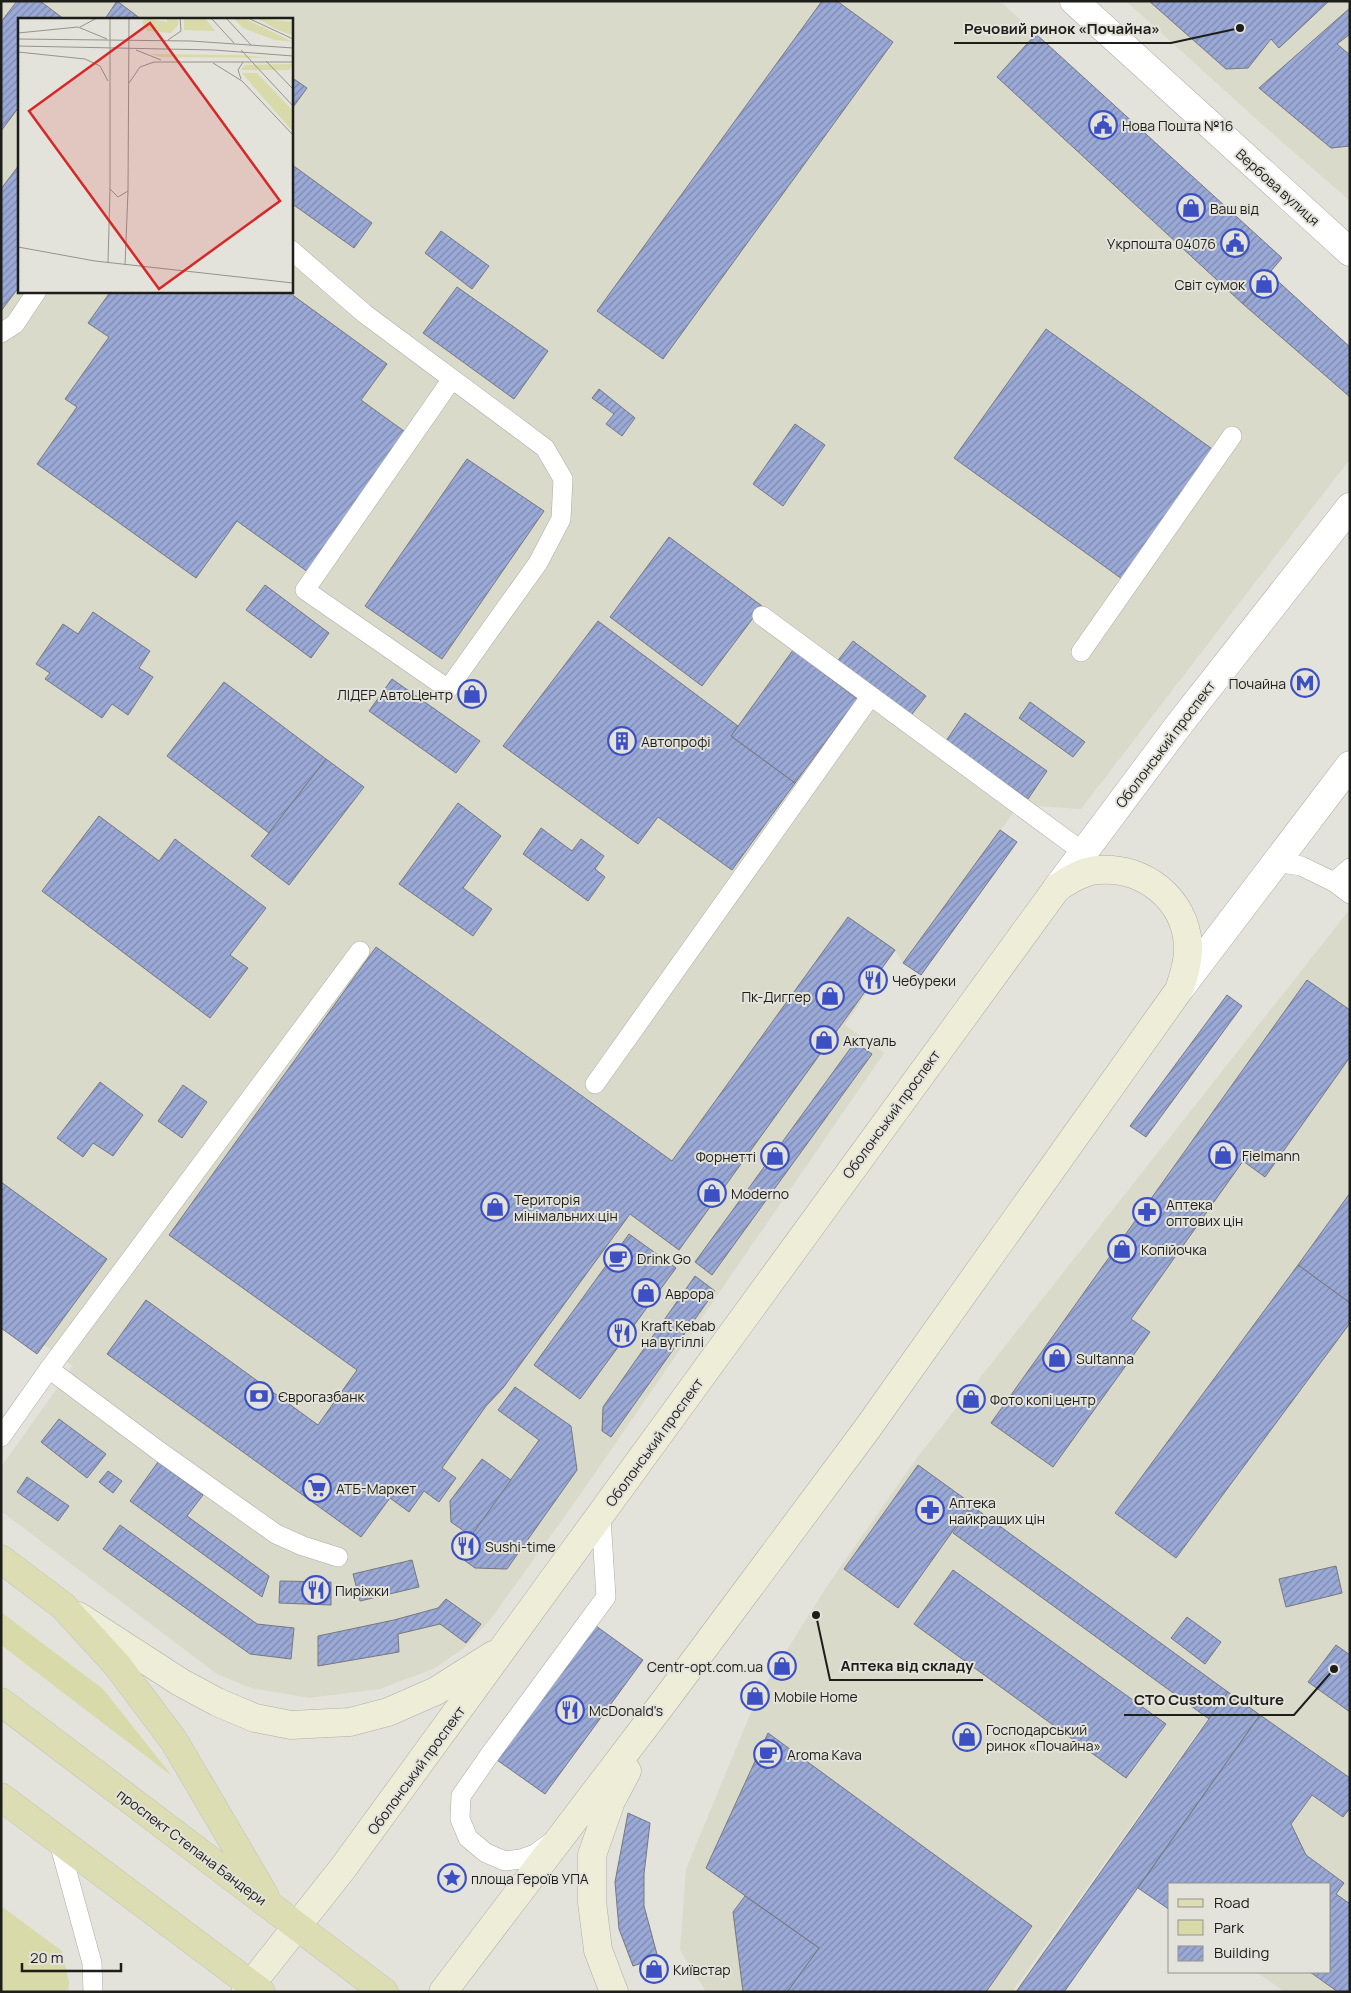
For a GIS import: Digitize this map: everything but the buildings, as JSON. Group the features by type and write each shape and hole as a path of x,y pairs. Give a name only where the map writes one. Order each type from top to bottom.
{"main road":[{"name":"Оболонський проспект","path":"253,1989 297,1926 344,1868 601,1517 873,1139 1057,888 1076,876 1097,870 1119,870 1140,876 1159,888 1174,904 1184,924 1187,938 1186,967 1179,990 867,1429 443,1992"},
{"path":"1,1559 63,1606 180,1682 217,1702 255,1718 291,1725 350,1722 388,1712 436,1691 505,1648"},
{"path":"63,1606 117,1664 174,1741 272,1908"},
{"path":"614,1992 598,1950 592,1902 592,1855 611,1801 666,1698"},
{"name":"проспект Степана Бандери","path":"1,1702 384,1992"},
{"path":"1,1797 253,1989"}],"street":[{"name":"Вербова вулиця","path":"1074,1 1350,252"},
{"name":"Оболонський проспект","path":"1057,888 1196,702 1350,508"},
{"name":"Оболонський проспект","path":"1179,990 1350,765"}],"lane":[{"path":"292,251 365,314 452,378 545,448 563,479 561,519 538,562 448,690 305,590 452,378"},
{"path":"1,332 15,324 36,292"},
{"path":"1080,652 1232,436"},
{"path":"762,616 1083,852"},
{"path":"595,1084 870,697"},
{"path":"1276,862 1301,866 1334,882 1350,894"},
{"path":"1334,882 1350,868"},
{"path":"1,1437 49,1369 360,951"},
{"path":"49,1369 159,1451 276,1534 302,1546 338,1558"},
{"path":"562,1836 535,1854 505,1861 486,1853 468,1838 460,1818 461,1796 606,1597 601,1517"},
{"path":"58,1839 92,1963 93,1992"}],"shaded area":[{"path":"1,1 1000,1 1036,34 998,77 1243,304 1350,397 1350,459 1081,809 1019,805 903,963 895,951 845,1025 884,1053 580,1495 490,1620 464,1648 435,1668 380,1689 309,1698 251,1688 217,1674 1,1511 1,1467 73,1366 44,1345 37,1354 1,1328"},
{"path":"1126,1 1350,1 1350,201 1265,127"},
{"path":"1350,909 1350,1992 1285,1992 1257,1973 1331,1973 1331,1883 1168,1883 1168,1909 1138,1888 1260,1715 1227,1692 1012,1992 706,1992 680,1950 686,1869 757,1698 827,1586 916,1459"}],"green space":[{"path":"1,1612 103,1689 172,1776 1,1645"},
{"path":"1,1906 62,1951 69,1982 68,1992 1,1992"}],"place":[{"name":"Речовий ринок «Почайна»","path":"1240,28"},
{"name":"Нова Пошта №16","path":"1103,125"},
{"name":"Ваш від","path":"1191,208"},
{"name":"Укрпошта 04076","path":"1235,243"},
{"name":"Світ сумок","path":"1264,284"},
{"name":"Почайна","path":"1305,683"},
{"name":"ЛІДЕР АвтоЦентр","path":"472,694"},
{"name":"Автопрофі","path":"622,741"},
{"name":"Чебуреки","path":"873,980"},
{"name":"Пк-Диггер","path":"830,996"},
{"name":"Актуаль","path":"824,1040"},
{"name":"Fielmann","path":"1223,1155"},
{"name":"Форнетті","path":"775,1156"},
{"name":"Moderno","path":"712,1193"},
{"name":"Територія мінімальних цін","path":"495,1207"},
{"name":"Аптека оптових цін","path":"1147,1212"},
{"name":"Копійочка","path":"1122,1249"},
{"name":"Drink Go","path":"618,1258"},
{"name":"Аврора","path":"646,1293"},
{"name":"Kraft Kebab на вугіллі","path":"622,1333"},
{"name":"Sultanna","path":"1057,1358"},
{"name":"Єврогазбанк","path":"259,1396"},
{"name":"Фото копі центр","path":"971,1399"},
{"name":"АТБ-Маркет","path":"317,1488"},
{"name":"Аптека найкращих цін","path":"930,1510"},
{"name":"Sushi-time","path":"466,1546"},
{"name":"Пиріжки","path":"316,1590"},
{"name":"Аптека від складу","path":"816,1615"},
{"name":"Centr-opt.com.ua","path":"782,1666"},
{"name":"СТО Custom Culture","path":"1334,1669"},
{"name":"Mobile Home","path":"755,1696"},
{"name":"McDonald's","path":"570,1710"},
{"name":"Господарський ринок «Почайна»","path":"967,1737"},
{"name":"Aroma Kava","path":"768,1754"},
{"name":"площа Героїв УПА","path":"452,1878"},
{"name":"Київстар","path":"654,1969"}]}
